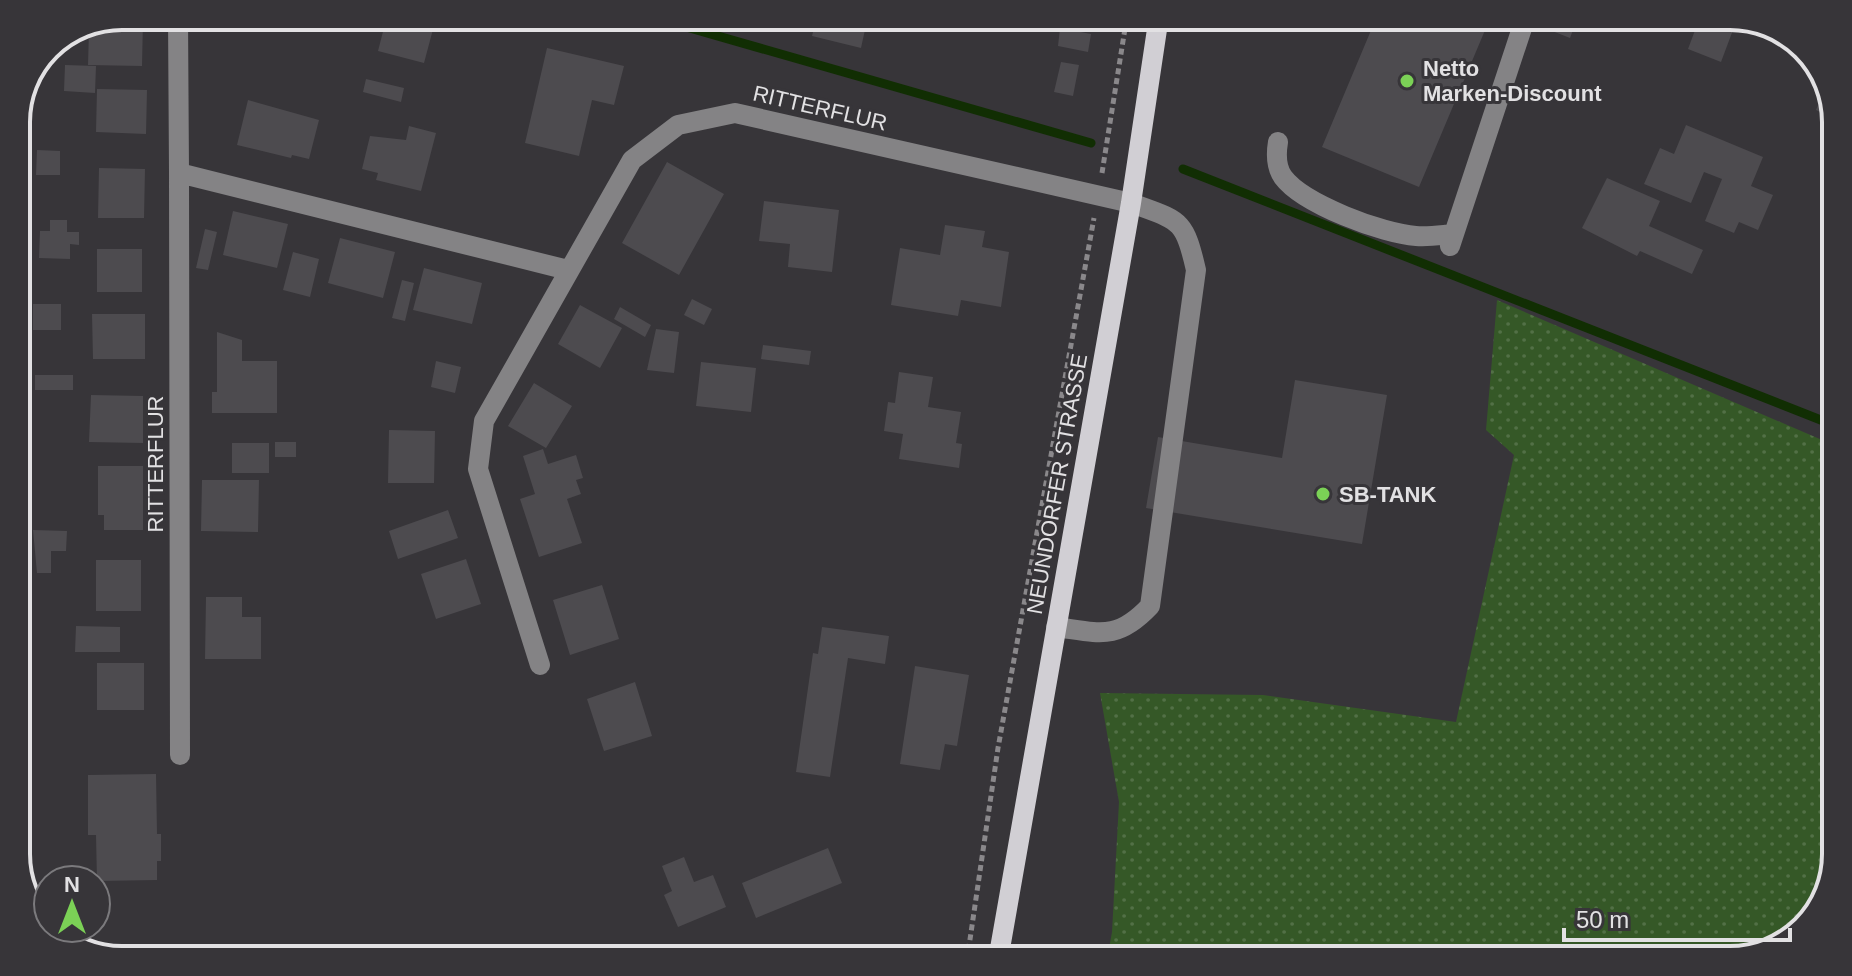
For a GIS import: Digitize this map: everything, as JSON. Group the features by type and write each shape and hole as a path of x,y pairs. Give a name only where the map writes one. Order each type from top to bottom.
{"main road":[{"name":"NEUNDORFER STRASSE","path":"1000,946 1131,203 1157,30"}],"street":[{"name":"RITTERFLUR","path":"178,30 180,755"},
{"path":"1278,142 1276,156 1281,174 1293,189 1387,231 1452,240 1521,30"},
{"name":"RITTERFLUR","path":"540,665 478,469 484,421 632,160 678,125 735,113 1131,203 1176,220 1188,235 1196,270 1150,606 1131,626 1103,633 1056,627"},
{"path":"179,173 568,270"}],"path":[{"path":"969,946 998,748 1098,197 1125,30"}],"green space":[{"path":"1497,300 1822,440 1822,854 1817,884 1807,905 1781,931 1754,943 1730,946 1110,946 1119,802 1100,693 1263,695 1456,722 1514,455 1486,430"}],"building":[{"path":"143,30 142,66 88,65 89,36 104,32"},
{"path":"383,30 433,30 424,63 378,51"},
{"path":"814,30 865,30 861,48 812,36"},
{"path":"1060,30 1091,34 1088,52 1058,46"},
{"name":"Netto Marken-Discount","path":"1371,30 1485,30 1419,187 1322,147"},
{"path":"1550,30 1573,30 1570,38"},
{"path":"1695,30 1733,30 1721,62 1688,49"},
{"path":"547,48 624,66 614,105 592,100 579,156 525,143"},
{"path":"1061,62 1079,65 1073,96 1054,92"},
{"path":"65,65 96,66 95,93 64,91"},
{"path":"366,79 404,88 401,102 363,92"},
{"path":"97,89 147,90 146,134 96,132"},
{"path":"248,100 319,120 309,159 292,155 291,158 237,145"},
{"path":"1686,125 1763,157 1751,186 1773,195 1758,230 1739,222 1734,233 1705,221 1722,179 1704,172 1691,203 1644,184 1660,148 1674,154"},
{"path":"409,126 436,133 421,191 376,180 378,173 362,169 370,136 406,140"},
{"path":"37,150 60,151 60,175 36,175"},
{"path":"667,162 724,194 679,275 622,243"},
{"path":"99,168 145,169 144,218 98,218"},
{"path":"1607,178 1660,201 1649,226 1703,250 1692,274 1640,251 1637,256 1582,228"},
{"path":"764,201 839,210 832,272 788,267 790,244 759,241"},
{"path":"233,211 288,224 277,268 223,255"},
{"path":"50,220 67,220 67,232 79,232 79,245 70,244 70,259 39,258 40,231 50,231"},
{"path":"945,225 985,231 982,247 1009,252 1001,307 961,300 958,316 891,305 900,248 940,255"},
{"path":"205,229 217,232 208,270 196,268"},
{"path":"340,238 395,252 383,298 328,283"},
{"path":"97,249 142,249 142,292 97,292"},
{"path":"293,252 319,259 310,297 283,290"},
{"path":"424,268 482,283 472,324 413,310"},
{"path":"402,280 414,283 405,321 392,318"},
{"path":"692,299 712,309 704,325 684,315"},
{"path":"33,304 61,304 61,330 33,330"},
{"path":"580,305 622,328 600,368 558,344"},
{"path":"620,307 651,325 645,337 614,319"},
{"path":"92,314 145,314 145,359 93,359"},
{"path":"656,329 679,332 674,373 647,370"},
{"path":"217,332 242,340 242,361 277,361 277,413 212,413 212,392 217,392"},
{"path":"763,345 811,351 809,365 761,359"},
{"path":"436,361 461,367 455,393 431,387"},
{"path":"701,362 756,368 751,412 696,406"},
{"path":"899,372 933,377 928,407 961,412 956,443 962,444 959,468 899,459 903,434 884,431 888,402 895,403"},
{"path":"35,375 73,375 73,390 35,390"},
{"name":"SB-TANK","path":"1295,380 1387,395 1362,544 1146,508 1158,437 1282,458"},
{"path":"534,383 572,406 546,448 508,426"},
{"path":"91,395 143,396 143,443 89,442"},
{"path":"389,430 435,431 434,483 388,483"},
{"path":"275,442 296,442 296,457 275,457"},
{"path":"232,443 269,443 269,473 232,473"},
{"path":"543,449 548,464 576,455 583,478 576,480 581,494 567,499 582,543 539,557 520,499 535,494 523,456"},
{"path":"98,466 143,466 143,530 104,530 104,515 98,515"},
{"path":"202,480 259,480 258,532 201,531"},
{"path":"448,510 458,538 398,559 389,531"},
{"path":"33,530 67,531 66,551 51,551 51,573 37,573"},
{"path":"466,559 481,604 436,619 421,574"},
{"path":"96,560 141,560 141,611 96,611"},
{"path":"602,585 619,639 570,655 553,600"},
{"path":"206,597 242,597 242,617 261,617 261,659 205,659"},
{"path":"76,626 120,627 120,652 75,652"},
{"path":"822,627 889,636 885,664 848,658 830,777 796,772 813,653 818,654"},
{"path":"97,663 144,663 144,710 97,710"},
{"path":"915,666 969,675 957,746 945,744 940,770 900,764"},
{"path":"635,682 652,736 604,751 587,699"},
{"path":"156,774 157,834 161,834 157,880 112,881 112,864 97,864 96,835 88,835 88,775"},
{"path":"828,848 842,883 756,918 742,883"},
{"path":"684,857 694,882 713,875 726,907 678,927 664,895 672,891 662,866"}],"waterway":[{"path":"697,30 1091,143"},
{"path":"1183,169 1822,420"}],"place":[{"name":"Netto Marken-Discount","path":"1407,81"},
{"name":"SB-TANK","path":"1323,494"}]}
